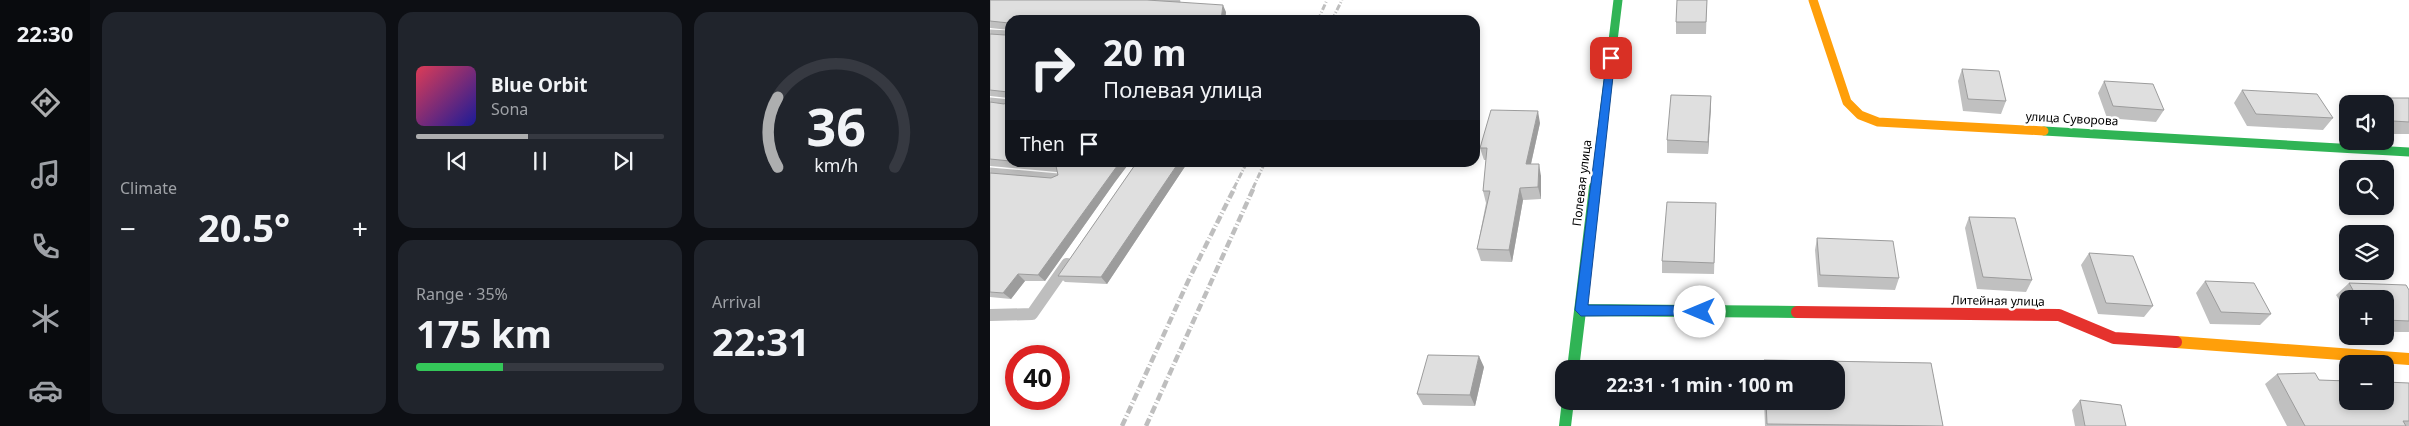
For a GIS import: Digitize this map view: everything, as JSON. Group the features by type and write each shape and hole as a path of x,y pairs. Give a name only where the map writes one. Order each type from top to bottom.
{"street":[{"name":"Полевая улица","path":"1574,360 1618,0"},
{"name":"улица Суворова","path":"1813,0 1847,102 1852,110 1863,117 1878,122 2409,152"},
{"name":"Литейная улица","path":"1581,310 2059,315 2073,318 2099,335 2114,338 2409,359"},
{"path":"1564,426 1567,410"}],"lane":[{"path":"1151,0 1187,3"},
{"path":"990,34 1005,36"},
{"path":"990,102 1005,104"},
{"path":"990,172 1058,178"},
{"path":"990,315 1032,314 1077,250"}],"building":[{"path":"990,0 1147,0 1223,5 1222,15 1005,15 1005,23 990,21"},
{"path":"1677,0 1707,0 1706,22 1676,22"},
{"path":"990,34 1005,35 1005,92 990,90"},
{"path":"1962,69 1999,71 2006,101 1968,99"},
{"path":"2104,81 2153,84 2164,110 2113,106"},
{"path":"2242,90 2317,94 2333,118 2256,114"},
{"path":"1671,95 1711,96 1708,142 1667,140"},
{"path":"2394,98 2409,98 2409,122 2394,121"},
{"path":"990,102 1004,104 1005,160 990,159"},
{"path":"1491,110 1538,111 1526,164 1539,164 1538,187 1520,188 1509,250 1477,249 1490,191 1483,191 1487,148 1480,148"},
{"path":"1056,167 1116,167 1038,275 1018,274 1003,293 990,292 990,173 1051,178 1058,175"},
{"path":"1134,167 1176,167 1101,277 1058,276"},
{"path":"1667,202 1716,203 1714,263 1662,261"},
{"path":"1969,217 2015,218 2032,280 1983,277"},
{"path":"1817,238 1893,241 1899,278 1820,275"},
{"path":"2089,253 2133,256 2153,306 2106,303"},
{"path":"2205,281 2254,283 2271,314 2221,312"},
{"path":"2349,283 2406,285 2409,290 2409,321 2394,320 2394,290 2353,290"},
{"path":"1428,355 1479,356 1470,395 1417,394"},
{"path":"1845,361 1931,363 1943,426 1767,424 1766,410 1845,410"},
{"path":"2315,373 2319,380 2339,381 2339,410 2394,410 2394,382 2409,383 2409,421 2403,421 2406,426 2305,426 2277,374"},
{"path":"2080,400 2121,405 2126,426 2085,426"}],"railway":[{"path":"1320,15 1327,0"},
{"path":"1334,15 1342,0"},
{"path":"1234,188 1244,167"},
{"path":"1253,188 1263,167"},
{"path":"1122,426 1190,277 1235,187"},
{"path":"1146,426 1254,187"}],"traffic: fast":[{"path":"1574,360 1618,0"},
{"path":"2044,131 2409,152"},
{"path":"1581,310 1797,312"},
{"path":"1565,426 1567,410"}],"traffic: slow":[{"path":"1813,0 1847,102 1860,115 1878,122 2044,131"},
{"path":"2176,342 2409,359"}],"traffic: jam":[{"path":"1797,312 2059,315 2114,338 2176,342"}],"route":[{"path":"1611,58 1581,310 1700,312"}]}
